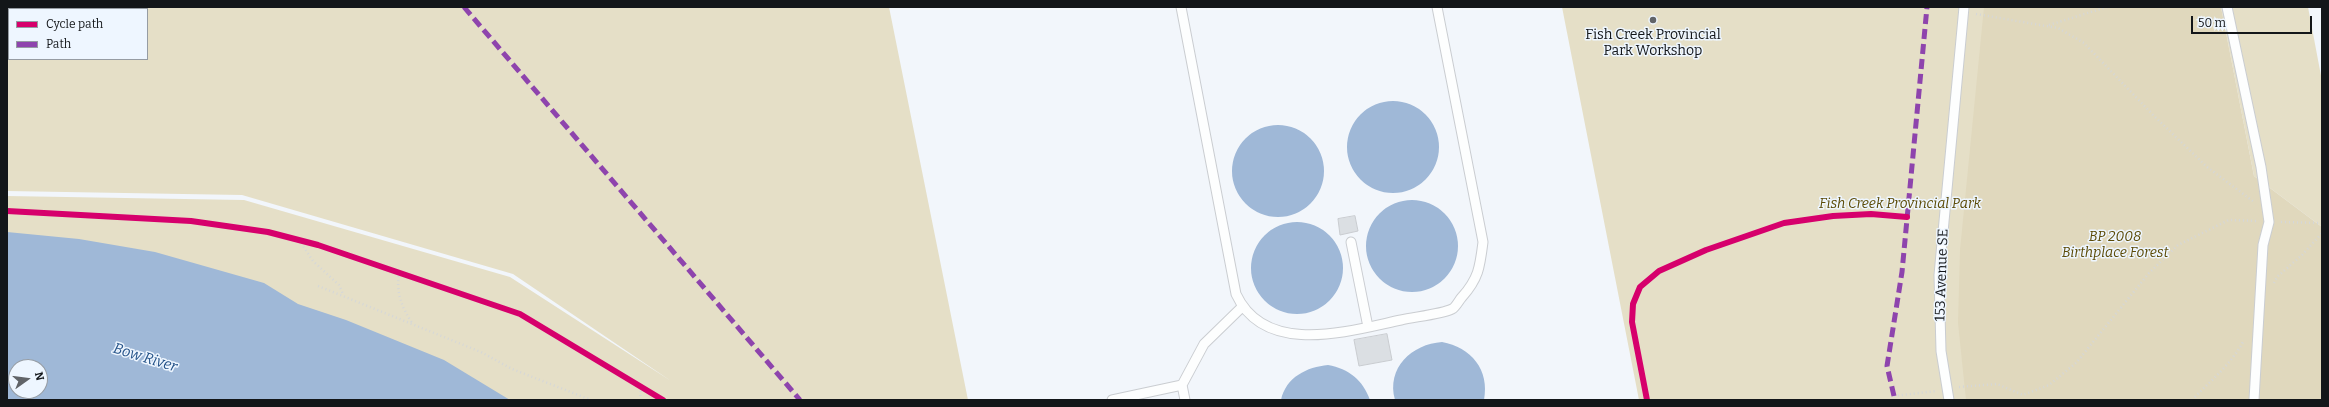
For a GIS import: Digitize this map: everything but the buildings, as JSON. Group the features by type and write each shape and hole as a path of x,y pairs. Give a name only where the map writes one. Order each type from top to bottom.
{"lane":[{"path":"1181,7 1236,294 1242,307 1263,324 1292,335 1312,336 1368,327 1452,308 1469,289 1480,271 1483,242 1437,7"},
{"path":"2227,7 2261,167 2268,217 2263,245 2254,400"},
{"name":"153 Avenue SE","path":"1949,400 1941,351 1939,275 1964,9"},
{"path":"1351,242 1368,327"},
{"path":"1185,400 1182,386 1204,344 1242,307"},
{"path":"1112,400 1182,386"}],"path":[{"path":"2048,26 2107,7"},
{"path":"1964,9 2058,28 2084,43 2154,116 2207,167 2268,217"},
{"path":"1893,400 1894,396 1923,394 1947,388 1997,384 2023,395 2049,385 2076,363 2149,273 2178,245 2229,220 2268,217 2322,223"},
{"path":"296,239 311,243"},
{"path":"296,239 313,261 339,285 343,294"},
{"path":"392,269 406,274"},
{"path":"399,272 399,296 402,307 413,325"},
{"path":"318,286 343,294 363,305 481,352 512,369 591,400"},
{"path":"634,382 643,388 640,400"}],"green space":[{"path":"7,7 889,7 968,400 504,400 7,306 7,196 244,200 510,277 671,381 513,274 242,195 7,191"},
{"name":"Fish Creek Provincial Park","path":"1562,7 2161,7 2237,400 1639,400"},
{"name":"BP 2008 Birthplace Forest","path":"1984,7 2221,7 2254,176 2322,227 2322,400 1966,400 1958,323 1960,250"},
{"path":"2221,7 2308,7 2322,81 2322,227 2254,176"}],"water":[{"path":"1393,101 1402,102 1419,109 1431,121 1438,138 1438,156 1431,173 1419,185 1402,192 1393,193 1384,192 1367,185 1355,173 1348,156 1347,147 1348,138 1355,121 1367,109 1384,102"},
{"path":"1278,125 1287,126 1304,133 1316,145 1323,162 1323,180 1316,197 1304,209 1287,216 1278,217 1269,216 1252,209 1240,197 1233,180 1232,171 1233,162 1240,145 1252,133 1269,126"},
{"path":"1412,200 1421,201 1438,208 1450,220 1457,237 1457,255 1450,272 1438,284 1421,291 1412,292 1403,291 1386,284 1374,272 1367,255 1366,246 1367,237 1374,220 1386,208 1403,201"},
{"path":"1297,222 1306,223 1323,230 1335,242 1342,259 1342,277 1335,294 1323,306 1306,313 1297,314 1288,313 1271,306 1259,294 1252,277 1251,268 1252,259 1259,242 1271,230 1288,223"},
{"name":"Bow River","path":"7,232 79,239 155,252 264,283 298,304 346,320 444,360 510,400 7,400"},
{"path":"1442,342 1462,349 1476,362 1484,379 1484,400 1395,400 1393,388 1394,378 1398,368 1404,360 1421,347"},
{"path":"1328,365 1342,369 1354,376 1367,393 1370,400 1281,400 1288,385 1298,375 1312,368"}],"marked path":[{"path":"464,7 800,400"},
{"path":"1894,396 1887,366 1902,272 1927,7"}],"cycle path":[{"path":"7,211 191,221 268,232 318,245 520,314 663,400"},
{"path":"1647,400 1632,322 1633,304 1640,287 1659,271 1706,250 1784,223 1833,216 1871,214 1907,217"}],"place":[{"name":"Fish Creek Provincial Park Workshop","path":"1653,20"}]}
